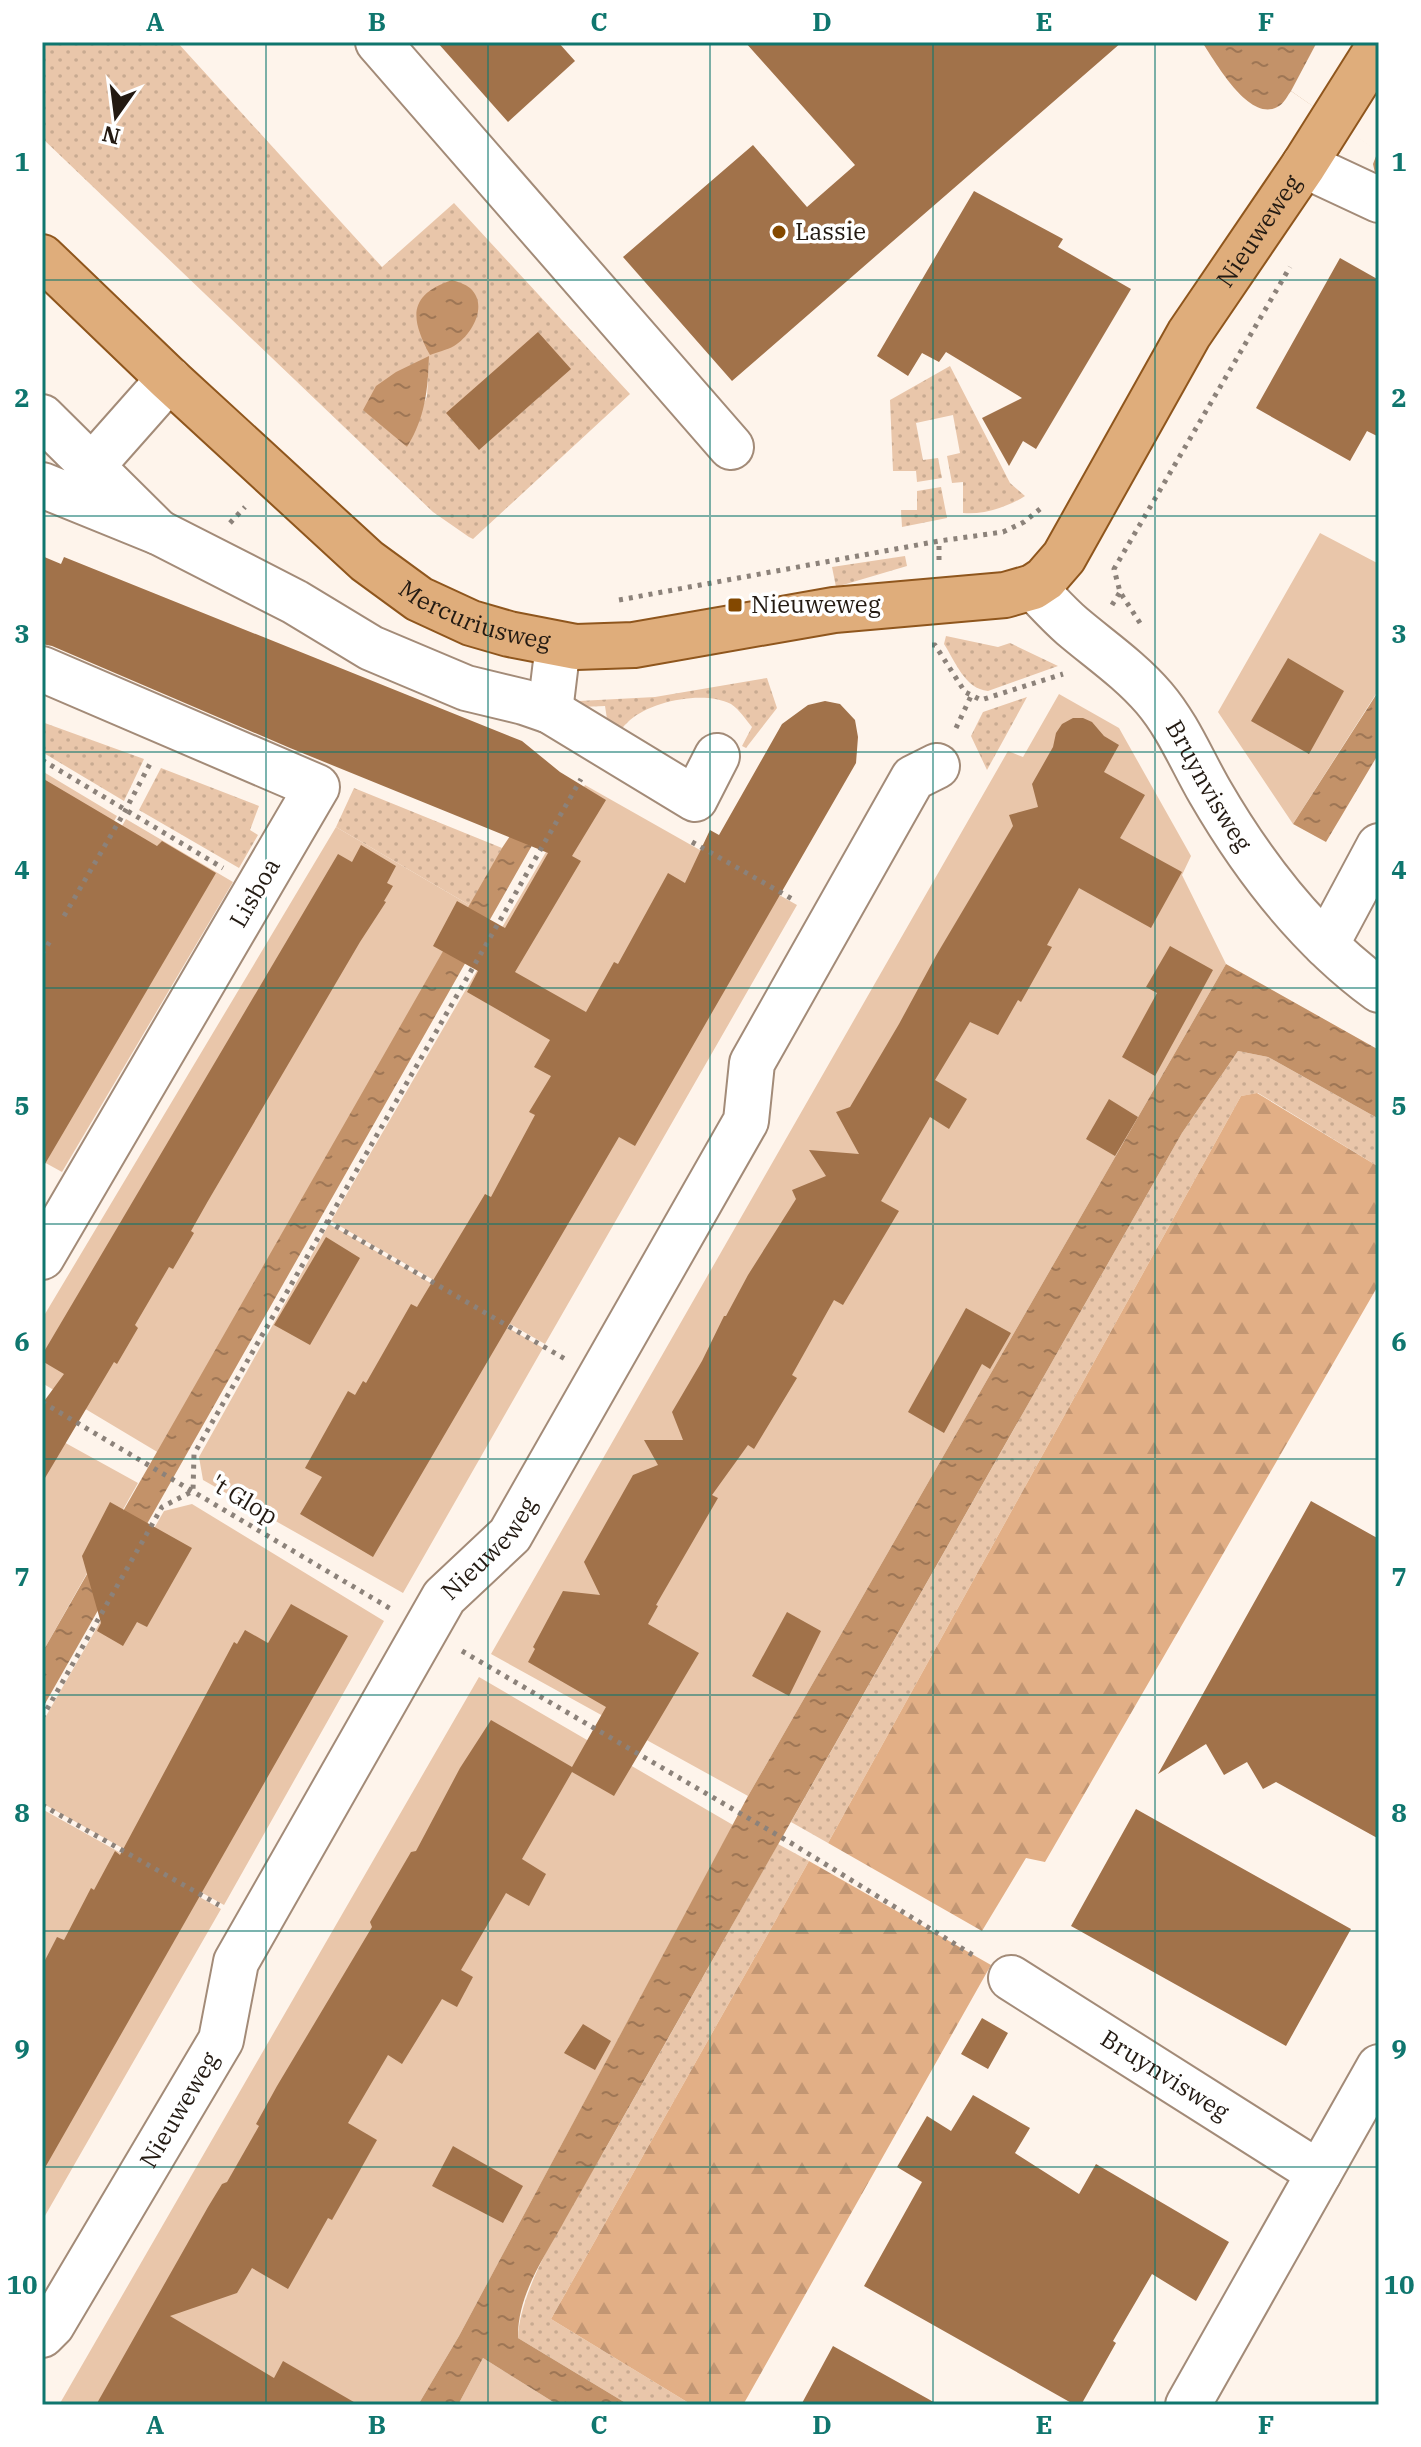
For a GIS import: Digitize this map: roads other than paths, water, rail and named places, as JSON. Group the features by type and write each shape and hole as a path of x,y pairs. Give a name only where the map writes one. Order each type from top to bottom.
{"main road":[{"name":"Nieuweweg","path":"1033,587 1056,569 1072,546 1143,412 1189,334 1320,173 1334,119 1379,46"},
{"name":"Mercuriusweg","path":"42,257 367,561 419,599 471,623 558,645 634,645 834,610 1005,595 1033,587"}],"street":[{"path":"378,42 731,447"},
{"path":"1320,173 1379,200"},
{"path":"71,476 169,379"},
{"path":"42,417 71,476 158,532 295,602 371,648 466,688 550,711 695,799 717,756"},
{"name":"Bruynvisweg","path":"1033,587 1154,697 1255,865 1326,945 1379,990"},
{"path":"550,711 558,645"},
{"name":"Lisboa","path":"42,669 317,787 42,1257"},
{"name":"Nieuweweg","path":"42,2335 52,2325 221,2040 236,1962 444,1597 510,1535 746,1121 752,1063 913,778 937,766"},
{"path":"1326,945 1379,846"},
{"name":"Bruynvisweg","path":"1011,1978 1319,2173"},
{"path":"1188,2405 1379,2067"}],"water":[{"path":"1202,42 1379,42 1379,175 1375,173 1373,164 1378,151 1291,91 1281,105 1268,109 1257,107 1245,99 1224,76"},
{"path":"452,280 468,287 476,295 476,319 461,341 430,355 419,330 417,309 427,293"},
{"path":"429,356 424,403 407,447 363,410 376,386"},
{"path":"1379,674 1379,753 1326,842 1293,824 1376,695"},
{"path":"537,795 547,819 42,1709 42,1653 502,848"},
{"path":"1226,964 1379,1050 1379,1119 1268,1057 1238,1051 1182,1133 527,2290 518,2338 629,2405 558,2405 483,2358 458,2405 418,2405 459,2336 748,1796"}],"place":[{"name":"Lassie","path":"779,232"},
{"name":"Nieuweweg","path":"735,605"}]}
